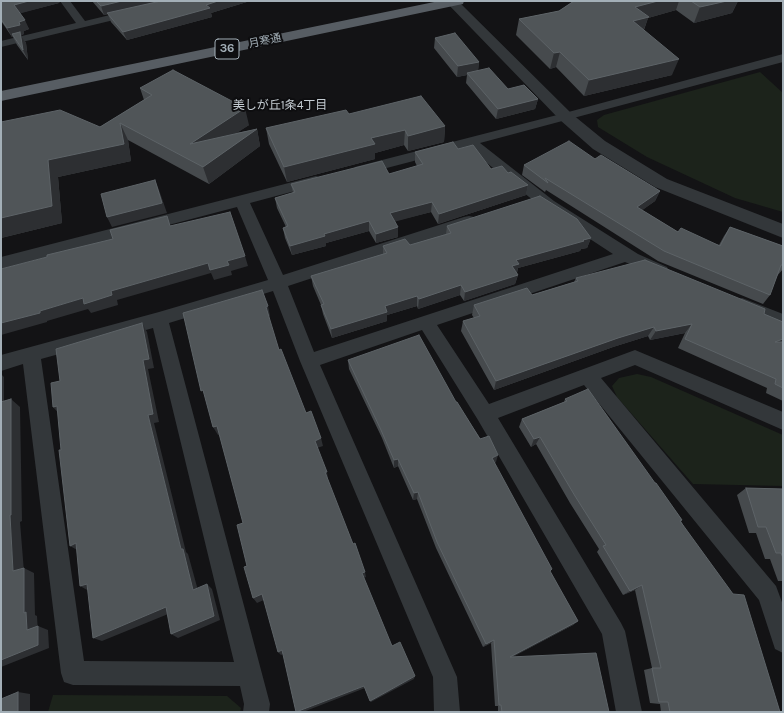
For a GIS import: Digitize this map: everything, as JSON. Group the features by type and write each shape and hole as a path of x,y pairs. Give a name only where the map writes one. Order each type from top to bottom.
{"highway":[{"name":"月寒通","path":"1,96 454,1"}],"street":[{"path":"65,1 82,24"},
{"path":"454,1 566,116 599,145 661,183 783,231"},
{"path":"1,44 174,2"},
{"path":"348,173 783,58"},
{"path":"468,141 533,201 549,205 626,255 674,276"},
{"path":"1,263 332,177"},
{"path":"242,201 278,283 308,361 445,677 447,712"},
{"path":"1,364 31,354 160,319 480,218"},
{"path":"308,361 626,255"},
{"path":"729,300 783,321"},
{"path":"160,319 257,704 256,712"},
{"path":"426,322 485,414 613,631 629,712"},
{"path":"31,354 73,673 249,674"},
{"path":"485,414 635,357 783,421"},
{"path":"587,376 768,594 783,641"}],"shaded area":[{"path":"760,72 783,93 783,212 735,198 647,157 598,127 597,120 604,115"},
{"path":"637,374 651,377 783,435 783,486 693,484 617,397 612,386 619,378"},
{"path":"53,695 227,696 241,708 240,712 48,712"}],"building":[{"path":"1,1 29,1 14,5 25,20 19,22 20,25 7,28 1,19"},
{"path":"96,1 122,1 101,6"},
{"path":"161,1 218,1 206,5 210,8 123,32 107,13"},
{"path":"574,1 658,1 635,7 649,17 633,21 679,59 589,80 560,52 554,53 519,19 559,11"},
{"path":"691,1 727,1 700,7"},
{"path":"20,32 23,50 12,34"},
{"path":"455,33 479,62 458,66 435,38"},
{"path":"489,68 508,89 524,85 538,99 498,109 467,73"},
{"path":"173,70 245,108 190,144 257,129 203,167 120,123 124,144 48,160 52,206 1,218 1,122 60,110 100,127 152,95 140,88"},
{"path":"421,96 445,126 408,136 405,130 371,138 375,144 284,167 266,128 346,110 349,114"},
{"path":"569,141 595,159 601,155 660,191 637,207 678,232 681,228 720,246 730,227 783,246 783,265 781,265 770,295 664,251 545,178 548,183 524,165"},
{"path":"453,142 458,149 473,145 491,169 502,166 508,173 511,172 528,185 439,214 432,202 390,213 398,227 376,234 369,221 290,246 283,228 288,226 275,198 295,192 291,184 382,161 389,174 423,164 415,152"},
{"path":"155,180 162,203 107,217 101,194"},
{"path":"540,196 577,219 591,238 516,260 519,264 512,266 518,275 465,292 461,285 419,299 417,296 385,306 387,312 331,329 321,305 324,304 311,276 387,253 383,246 405,239 410,245 451,233 447,226"},
{"path":"230,212 245,256 227,261 229,265 210,270 208,263 111,291 112,295 84,304 83,298 40,311 40,313 1,323 1,269 47,257 47,255 113,239 110,230 167,216 170,226"},
{"path":"645,260 765,309 764,314 783,322 783,339 775,342 783,342 783,388 775,384 776,379 685,339 692,324 656,331 654,327 618,338 496,381 463,321 480,316 474,305 527,288 532,295 578,281 576,278"},
{"path":"262,290 268,306 266,307 279,350 281,349 306,413 311,411 321,438 315,441 327,472 325,472 353,544 355,543 365,572 362,573 392,646 400,642 415,676 370,701 364,686 296,712 282,650 278,652 262,594 253,598 244,567 247,566 237,525 243,523 217,426 213,427 203,390 201,391 183,313"},
{"path":"142,323 149,359 143,360 153,414 148,415 181,549 183,549 193,590 207,584 214,616 171,634 166,607 93,638 87,584 80,586 76,543 70,546 59,450 61,450 57,406 53,407 51,383 60,381 56,349"},
{"path":"419,335 456,402 480,439 489,436 498,455 492,458 552,569 550,571 578,621 510,657 596,653 609,712 502,712 501,705 499,705 494,640 486,644 437,542 418,492 414,493 398,459 394,460 348,360"},
{"path":"588,389 656,483 682,520 680,521 733,594 744,595 780,712 670,712 668,702 659,702 652,668 661,668 642,585 630,591 603,546 606,545 540,437 534,439 522,419 567,401 565,399"},
{"path":"11,399 10,515 13,571 24,568 24,613 26,612 27,630 38,626 38,645 1,660 1,402"},
{"path":"746,488 783,489 783,558 781,553 776,553 766,527 758,527"},
{"path":"18,692 18,712 1,712 1,699"}],"district":[{"name":"美しが丘1条4丁目","path":"280,106"}]}
